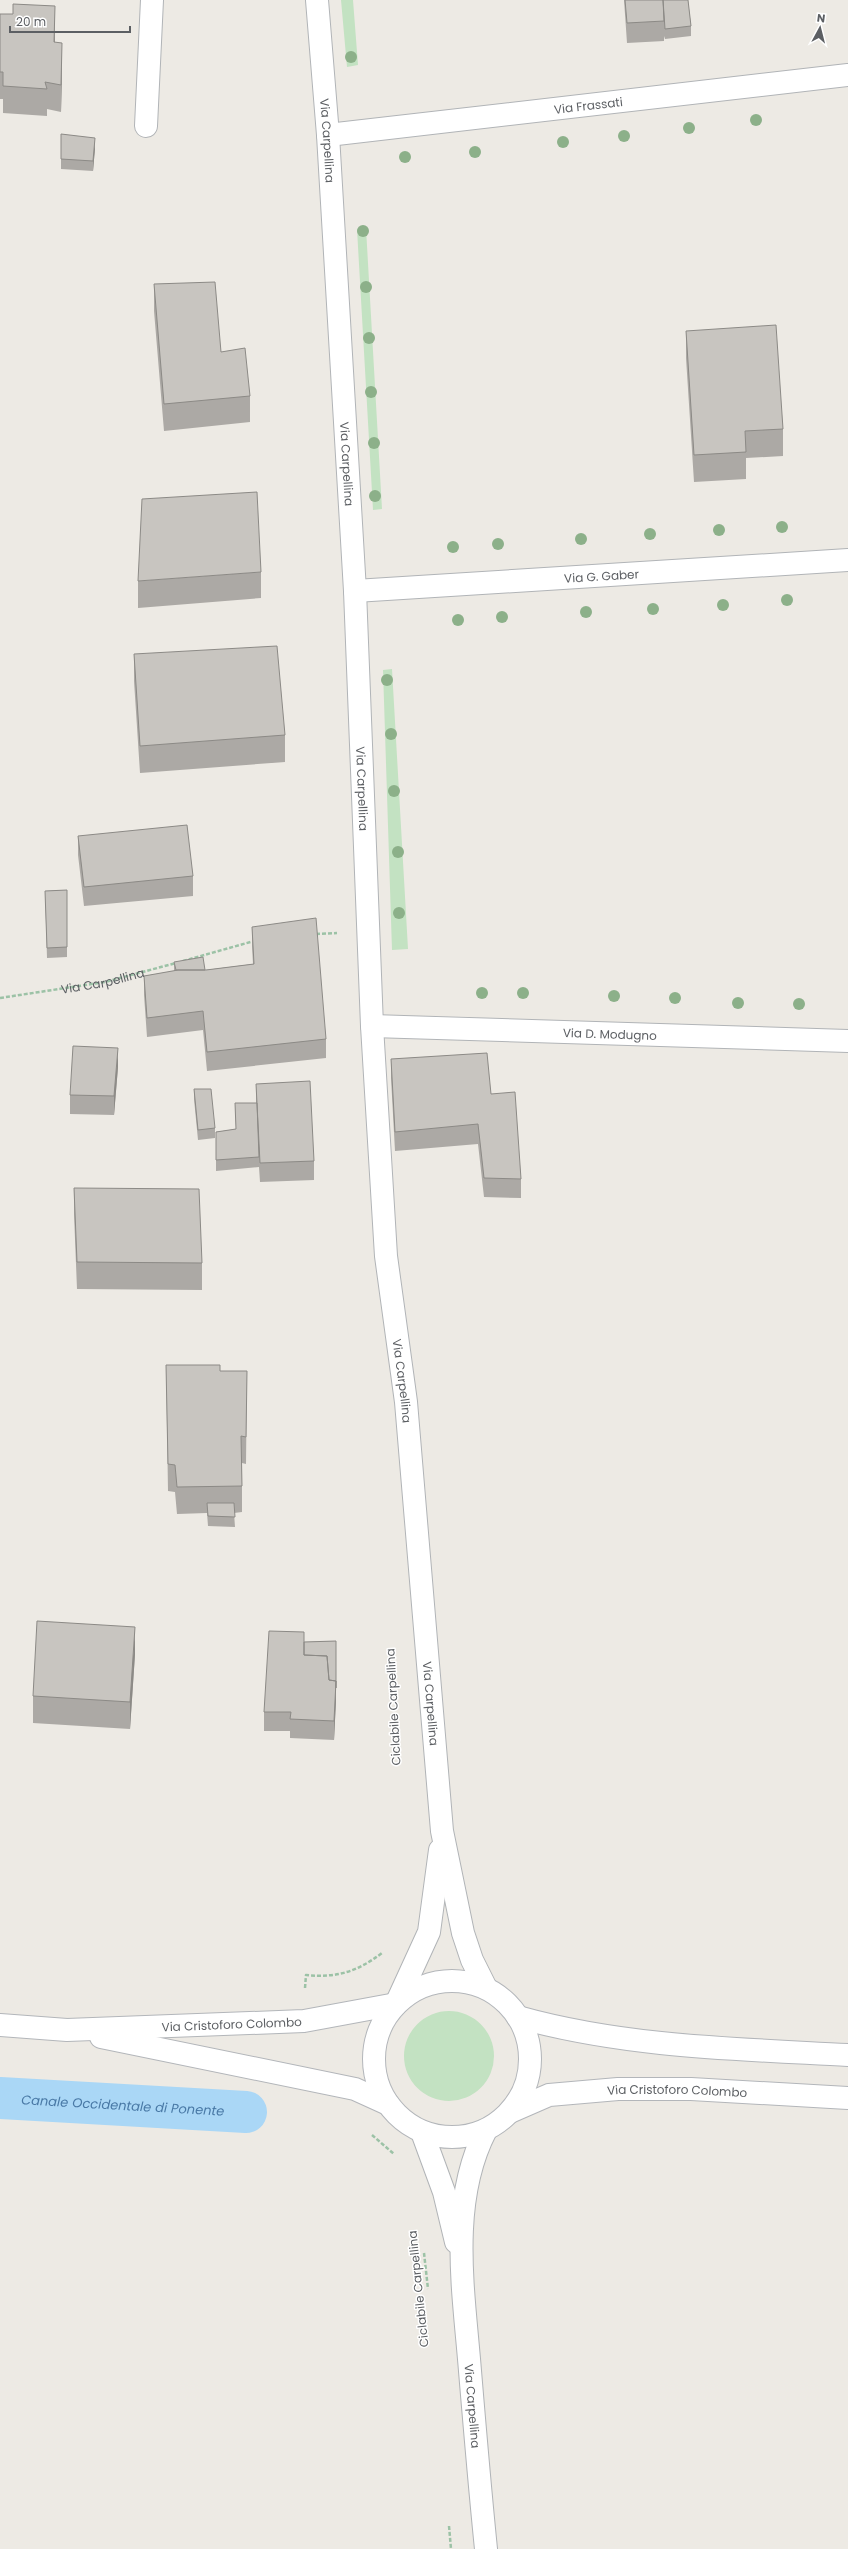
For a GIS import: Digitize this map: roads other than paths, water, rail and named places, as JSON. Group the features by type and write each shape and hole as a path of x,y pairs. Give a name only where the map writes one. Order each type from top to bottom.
{"street":[{"path":"146,126 152,0"},
{"name":"Via Carpellina","path":"317,0 328,135 355,591 372,1026 386,1256 406,1402 442,1831"},
{"name":"Via Frassati","path":"328,135 848,75"},
{"name":"Via G. Gaber","path":"355,591 848,560"},
{"name":"Via D. Modugno","path":"372,1026 848,1041"},
{"path":"442,1831 463,1933 472,1960 486,1988"},
{"path":"396,2004 429,1932 442,1831"},
{"name":"Via Cristoforo Colombo","path":"0,2025 67,2030 304,2021 396,2004 438,1982 471,1982 486,1988 504,2000 518,2017 527,2038 530,2066 520,2098 510,2112"},
{"name":"Via Cristoforo Colombo","path":"396,2004 386,2016 376,2038 373,2061 377,2083 388,2104 409,2125 422,2132 443,2137 465,2136 486,2130 510,2112 549,2095 618,2089 691,2089 848,2098"},
{"path":"518,2017 608,2036 659,2043 848,2055"},
{"name":"Via Cristoforo Colombo","path":"67,2030 355,2088 388,2104"},
{"name":"Via Carpellina","path":"461,2262 466,2193 475,2152 486,2130"},
{"name":"Via Carpellina","path":"422,2132 444,2192 461,2262 486,2549"}],"waterway":[{"name":"Canale Occidentale di Ponente","path":"0,2098 246,2112"}]}
